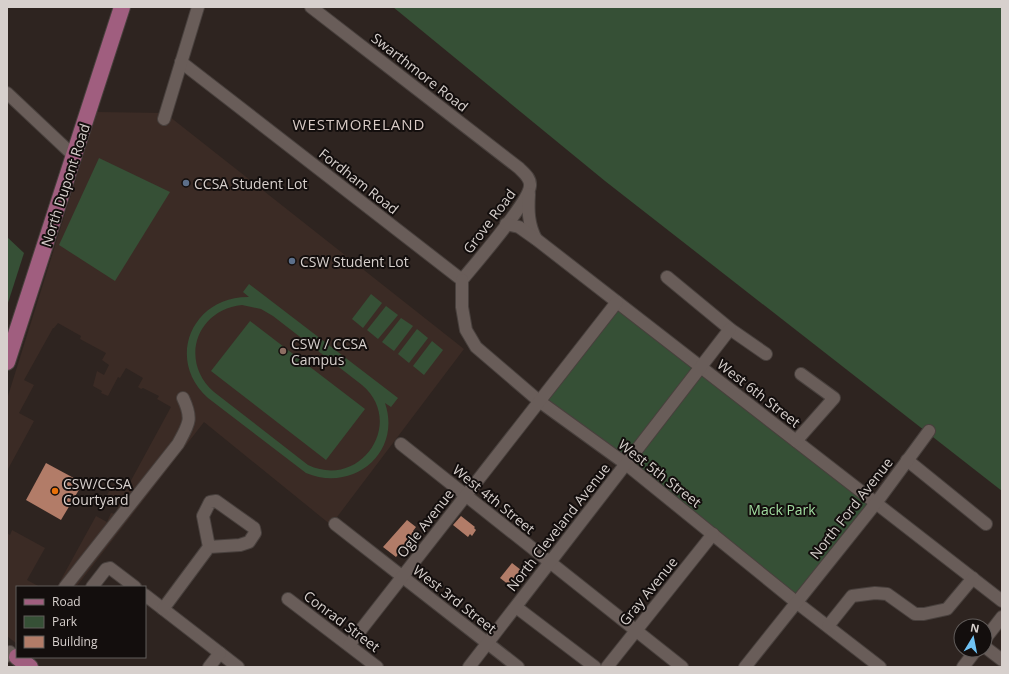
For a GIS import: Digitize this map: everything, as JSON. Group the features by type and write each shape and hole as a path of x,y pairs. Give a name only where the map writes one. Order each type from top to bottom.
{"main road":[{"name":"North Dupont Road","path":"7,362 122,7"},
{"path":"19,658 30,667"}],"street":[{"path":"164,119 198,7"},
{"name":"Swarthmore Road","path":"311,7 509,160"},
{"name":"Fordham Road","path":"181,62 462,280"},
{"path":"7,93 74,156"},
{"name":"Grove Road","path":"462,280 519,209 529,191 530,185 528,177 509,160"},
{"path":"529,191 529,219 536,239"},
{"name":"West 6th Street","path":"506,224 519,227 536,239 1002,601"},
{"path":"667,277 730,329 766,354"},
{"name":"West 5th Street","path":"462,280 462,307 466,330 476,347 539,401 626,464 796,602 880,667"},
{"name":"Ogle Avenue","path":"349,645 617,302"},
{"name":"North Cleveland Avenue","path":"470,667 730,329"},
{"path":"796,441 834,398 801,374"},
{"path":"67,586 178,444 186,430 190,417 183,398"},
{"name":"North Ford Avenue","path":"745,667 876,503 929,431"},
{"name":"West 4th Street","path":"401,444 682,667"},
{"path":"907,460 986,524"},
{"path":"163,609 209,547 203,516 210,502 216,501 254,528 255,533 249,542 240,545 209,547"},
{"name":"West 3rd Street","path":"335,524 518,667"},
{"name":"Gray Avenue","path":"607,667 713,534"},
{"path":"93,586 106,569 110,568 134,586"},
{"path":"828,626 852,596 875,593 887,594 915,614 924,614 947,609 973,578"},
{"path":"146,596 238,667"},
{"name":"Conrad Street","path":"288,599 377,667"},
{"path":"516,607 595,667"},
{"path":"209,667 220,653"},
{"path":"993,653 1002,660"}],"shaded area":[{"name":"CSW / CCSA Campus","path":"97,112 165,113 464,349 331,525 204,422 77,586 58,586 96,516 107,522 111,513 116,514 119,504 106,497 113,484 121,488 123,483 128,486 171,407 157,399 159,396 138,387 143,378 126,368 120,378 118,377 108,396 101,393 102,391 93,386 97,371 104,375 109,365 102,360 106,353 80,339 81,336 58,323 53,328 24,380 34,385 19,413 34,421 7,471 7,399"},
{"path":"12,530 45,548 27,580 38,586 16,586 16,643 7,636 7,533 10,535"}],"green space":[{"path":"393,7 1002,7 1002,491 605,181"},
{"path":"99,158 170,192 115,281 59,245"},
{"path":"7,237 24,253 7,306"},
{"path":"249,284 398,398 391,407 385,403 388,421 386,438 380,452 370,464 356,473 341,478 324,478 306,473 208,398 195,383 188,366 187,349 191,333 200,318 212,307 229,299 249,297 243,292","holes":["242,305 261,309 273,316 362,385 374,400 380,417 378,433 371,448 360,460 345,468 327,470 308,465 214,392 203,380 197,366 195,352 198,339 204,327 213,316 226,309"]},
{"path":"371,294 382,303 363,328 352,319"},
{"name":"Mack Park","path":"617,302 876,503 796,602 539,401"},
{"path":"386,306 398,315 378,339 367,330"},
{"path":"401,318 413,326 394,351 382,342"},
{"path":"250,321 365,409 326,460 211,371"},
{"path":"417,329 428,338 409,363 398,354"},
{"path":"432,341 443,350 424,375 413,366"}],"building":[{"name":"CSW/CCSA Courtyard","path":"46,463 83,483 61,520 26,500"},
{"path":"461,516 475,527 474,528 476,530 472,536 470,534 468,537 453,525"},
{"path":"407,520 416,527 413,531 415,533 396,557 383,547"},
{"path":"512,563 521,570 509,585 500,578"}],"place":[{"name":"CCSA Student Lot","path":"186,183"},
{"name":"CSW Student Lot","path":"292,261"},
{"name":"CSW / CCSA Campus","path":"283,351"},
{"name":"CSW/CCSA Courtyard","path":"55,491"}],"district":[{"name":"WESTMORELAND","path":"359,124"}]}
